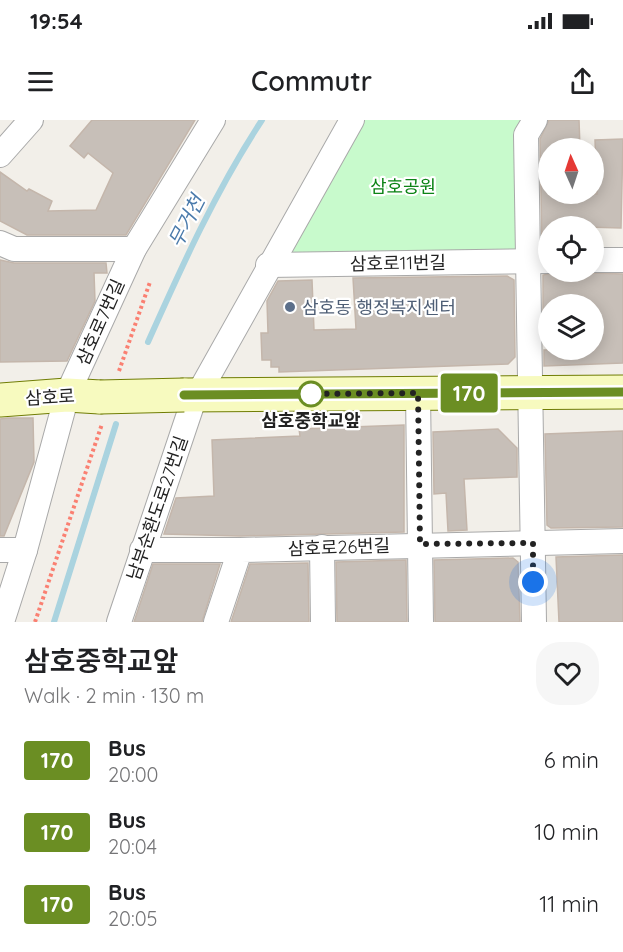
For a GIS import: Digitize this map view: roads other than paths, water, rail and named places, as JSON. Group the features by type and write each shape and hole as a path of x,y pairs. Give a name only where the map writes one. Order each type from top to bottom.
{"main road":[{"path":"0,387 67,395"},
{"path":"191,395 623,392"},
{"name":"삼호로","path":"0,400 67,395 191,395"}],"street":[{"path":"0,155 31,120"},
{"name":"삼호로7번길","path":"2,622 25,550 67,395 134,249 213,120"},
{"path":"191,395 352,120"},
{"path":"535,120 526,135 538,251"},
{"name":"삼호로7번길","path":"0,243 14,249 134,249"},
{"path":"604,261 623,260"},
{"name":"삼호로11번길","path":"268,265 538,261"},
{"path":"534,622 532,392 538,280"},
{"path":"418,393 421,622"},
{"name":"남부순환도로27번길","path":"119,622 192,405 191,395"},
{"name":"삼호로26번길","path":"142,550 240,550 623,541"},
{"path":"322,547 323,622"},
{"path":"0,550 25,550"},
{"path":"216,622 240,550"}],"waterway":[{"name":"무거천","path":"148,342 215,201 262,120"},
{"name":"무거천","path":"54,622 116,424"}],"place":[{"name":"삼호동 행정복지센터","path":"290,307"},
{"name":"삼호중학교앞","path":"311,394"}],"park label":[{"name":"삼호공원","path":"403,186"}]}
